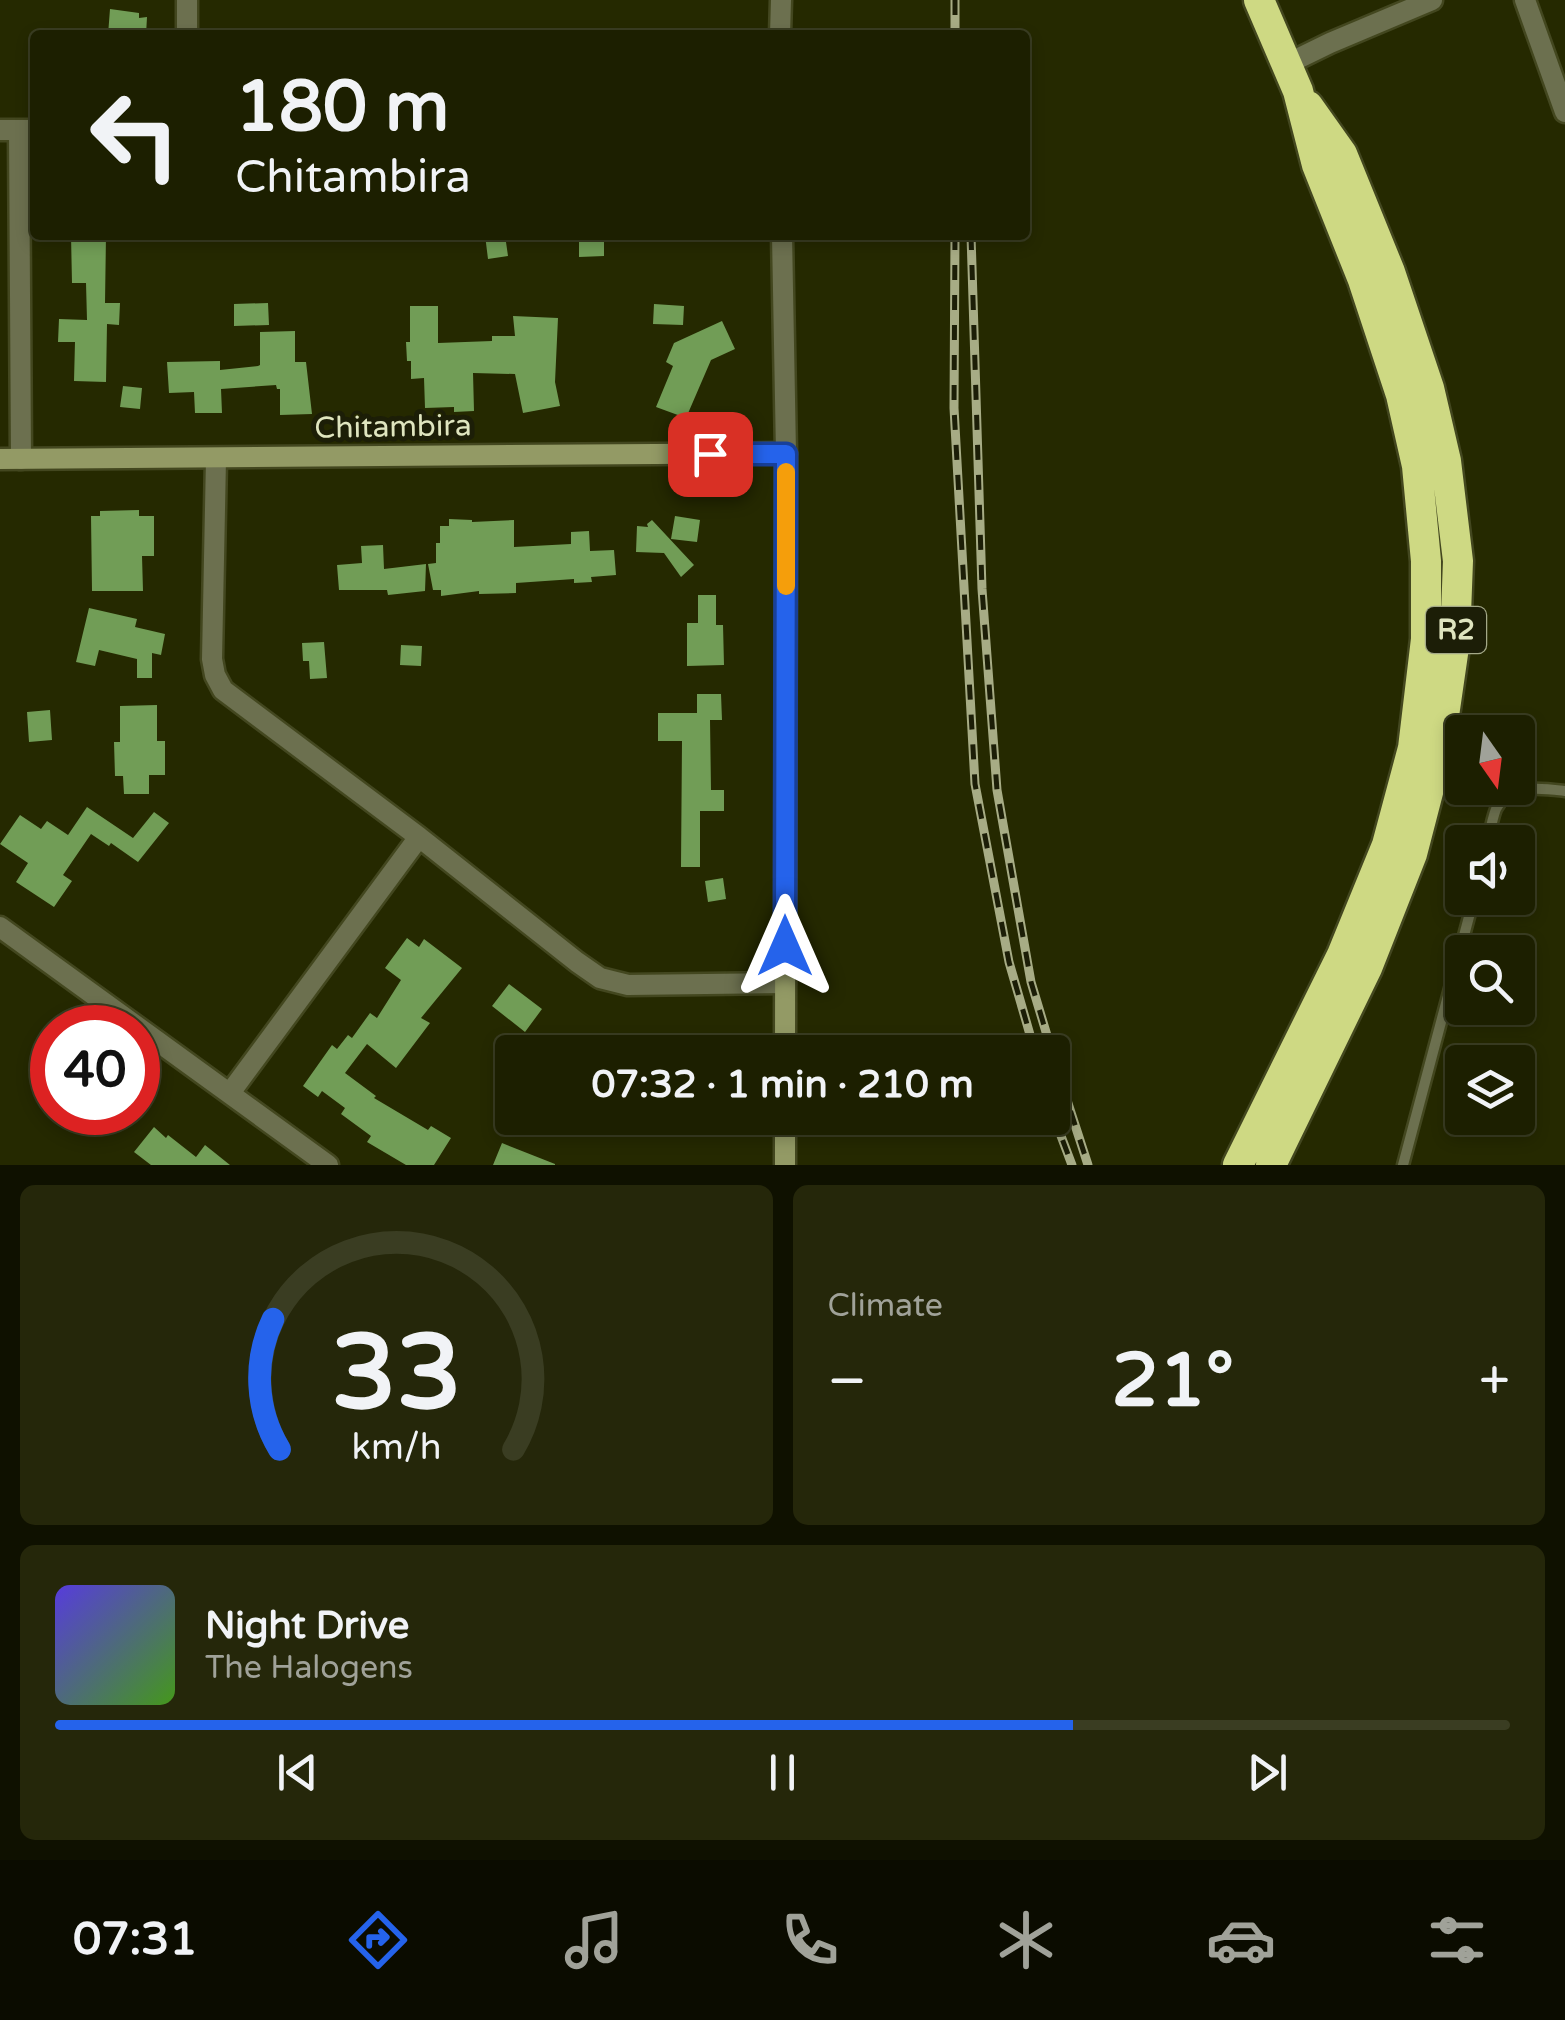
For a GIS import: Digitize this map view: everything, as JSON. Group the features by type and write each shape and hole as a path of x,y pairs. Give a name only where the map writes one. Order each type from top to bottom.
{"highway":[{"name":"R2","path":"1238,1165 1342,956 1387,846 1413,748 1426,639 1426,560 1417,466 1405,412 1363,280 1316,166 1292,78 1259,0"},
{"name":"R2","path":"1271,1165 1367,968 1412,854 1439,750 1455,640 1458,561 1446,461 1433,406 1390,272 1342,154 1292,78"}],"street":[{"path":"187,0 187,30"},
{"path":"780,0 780,30"},
{"path":"1292,78 1330,43 1432,0"},
{"path":"1525,0 1565,112"},
{"path":"10,459 18,130"},
{"path":"782,240 786,454 785,1035"},
{"name":"Chitambira","path":"10,459 786,454"},
{"path":"216,458 212,658 223,690 600,978 628,985 785,983"},
{"path":"230,1093 419,837"},
{"path":"0,927 328,1165"},
{"path":"785,1135 785,1165"}],"lane":[{"path":"1492,825 1497,808 1511,792 1536,787 1565,791"},
{"path":"1403,1165 1469,915"}],"building":[{"path":"110,9 147,17 146,30 108,30"},
{"path":"71,240 106,240 105,303 120,303 119,325 107,324 106,382 74,381 75,342 58,342 59,319 87,320 86,283 72,283"},
{"path":"486,240 506,240 508,256 488,259"},
{"path":"579,240 604,240 604,256 579,257"},
{"path":"268,303 269,325 234,326 234,304"},
{"path":"654,304 684,306 683,325 653,324"},
{"path":"410,306 438,306 438,343 515,336 513,316 558,318 555,382 560,406 523,413 515,374 473,373 474,411 425,408 424,378 411,379 411,361 407,361"},
{"path":"722,321 735,349 711,360 686,418 656,407 673,366 666,362 674,343"},
{"path":"295,331 295,362 306,362 312,414 280,415 280,389 276,385 221,389 222,413 195,413 194,392 169,393 167,362 220,361 220,370 258,366 260,332"},
{"path":"123,386 142,388 140,409 120,407"},
{"path":"139,510 139,516 154,516 154,556 142,556 143,591 92,591 91,516 100,516 100,511"},
{"path":"675,516 700,520 697,542 671,539"},
{"path":"449,519 514,520 514,547 571,544 571,532 589,531 590,551 614,550 616,575 591,577 592,582 574,583 574,579 516,583 516,593 479,591 441,596 441,590 433,590 428,564 436,563 440,526 449,526"},
{"path":"652,520 694,565 681,577 664,553 636,552 637,526 648,527"},
{"path":"383,545 384,569 426,564 425,591 388,595 387,590 339,590 337,565 362,563 361,546"},
{"path":"698,595 716,595 716,625 723,625 724,665 687,666 687,623 698,623"},
{"path":"89,608 137,619 135,627 165,634 161,655 152,653 152,678 137,678 137,659 99,650 95,666 76,662"},
{"path":"324,642 327,678 310,679 302,643"},
{"path":"401,645 422,646 421,666 400,665"},
{"path":"697,694 721,694 722,720 710,720 711,790 724,790 724,811 700,811 700,867 681,867 682,741 658,741 658,713 697,713"},
{"path":"157,705 157,741 165,741 165,775 149,775 149,794 124,794 123,776 115,776 114,742 120,742 120,706"},
{"path":"50,710 52,740 29,742 27,712"},
{"path":"87,807 133,838 154,812 169,823 138,862 91,834 63,875 72,881 54,907 16,882 28,863 0,844 20,815 41,829 47,821 68,835"},
{"path":"723,878 726,899 708,902 705,881"},
{"path":"407,938 419,947 424,939 462,968 421,1018 430,1023 396,1068 367,1044 345,1073 374,1098 428,1130 431,1126 451,1138 434,1165 406,1165 367,1142 371,1136 341,1114 345,1108 322,1091 318,1097 303,1086 332,1045 337,1049 348,1035 352,1038 370,1013 377,1018 401,980 385,968"},
{"path":"509,984 542,1009 525,1032 492,1006"},
{"path":"160,1132 196,1157 205,1145 230,1165 151,1165 134,1152 148,1135"},
{"path":"502,1143 555,1164 555,1165 493,1165"}],"railway":[{"path":"955,0 955,30"},
{"path":"955,240 954,408 975,784 1009,962 1030,1035"},
{"path":"971,240 982,589 997,790 1031,982 1047,1035"},
{"path":"1070,1110 1088,1165"},
{"path":"1061,1135 1072,1165"}],"slow traffic":[{"path":"786,472 786,586"}],"route":[{"path":"710,454 786,454 785,946"}]}
